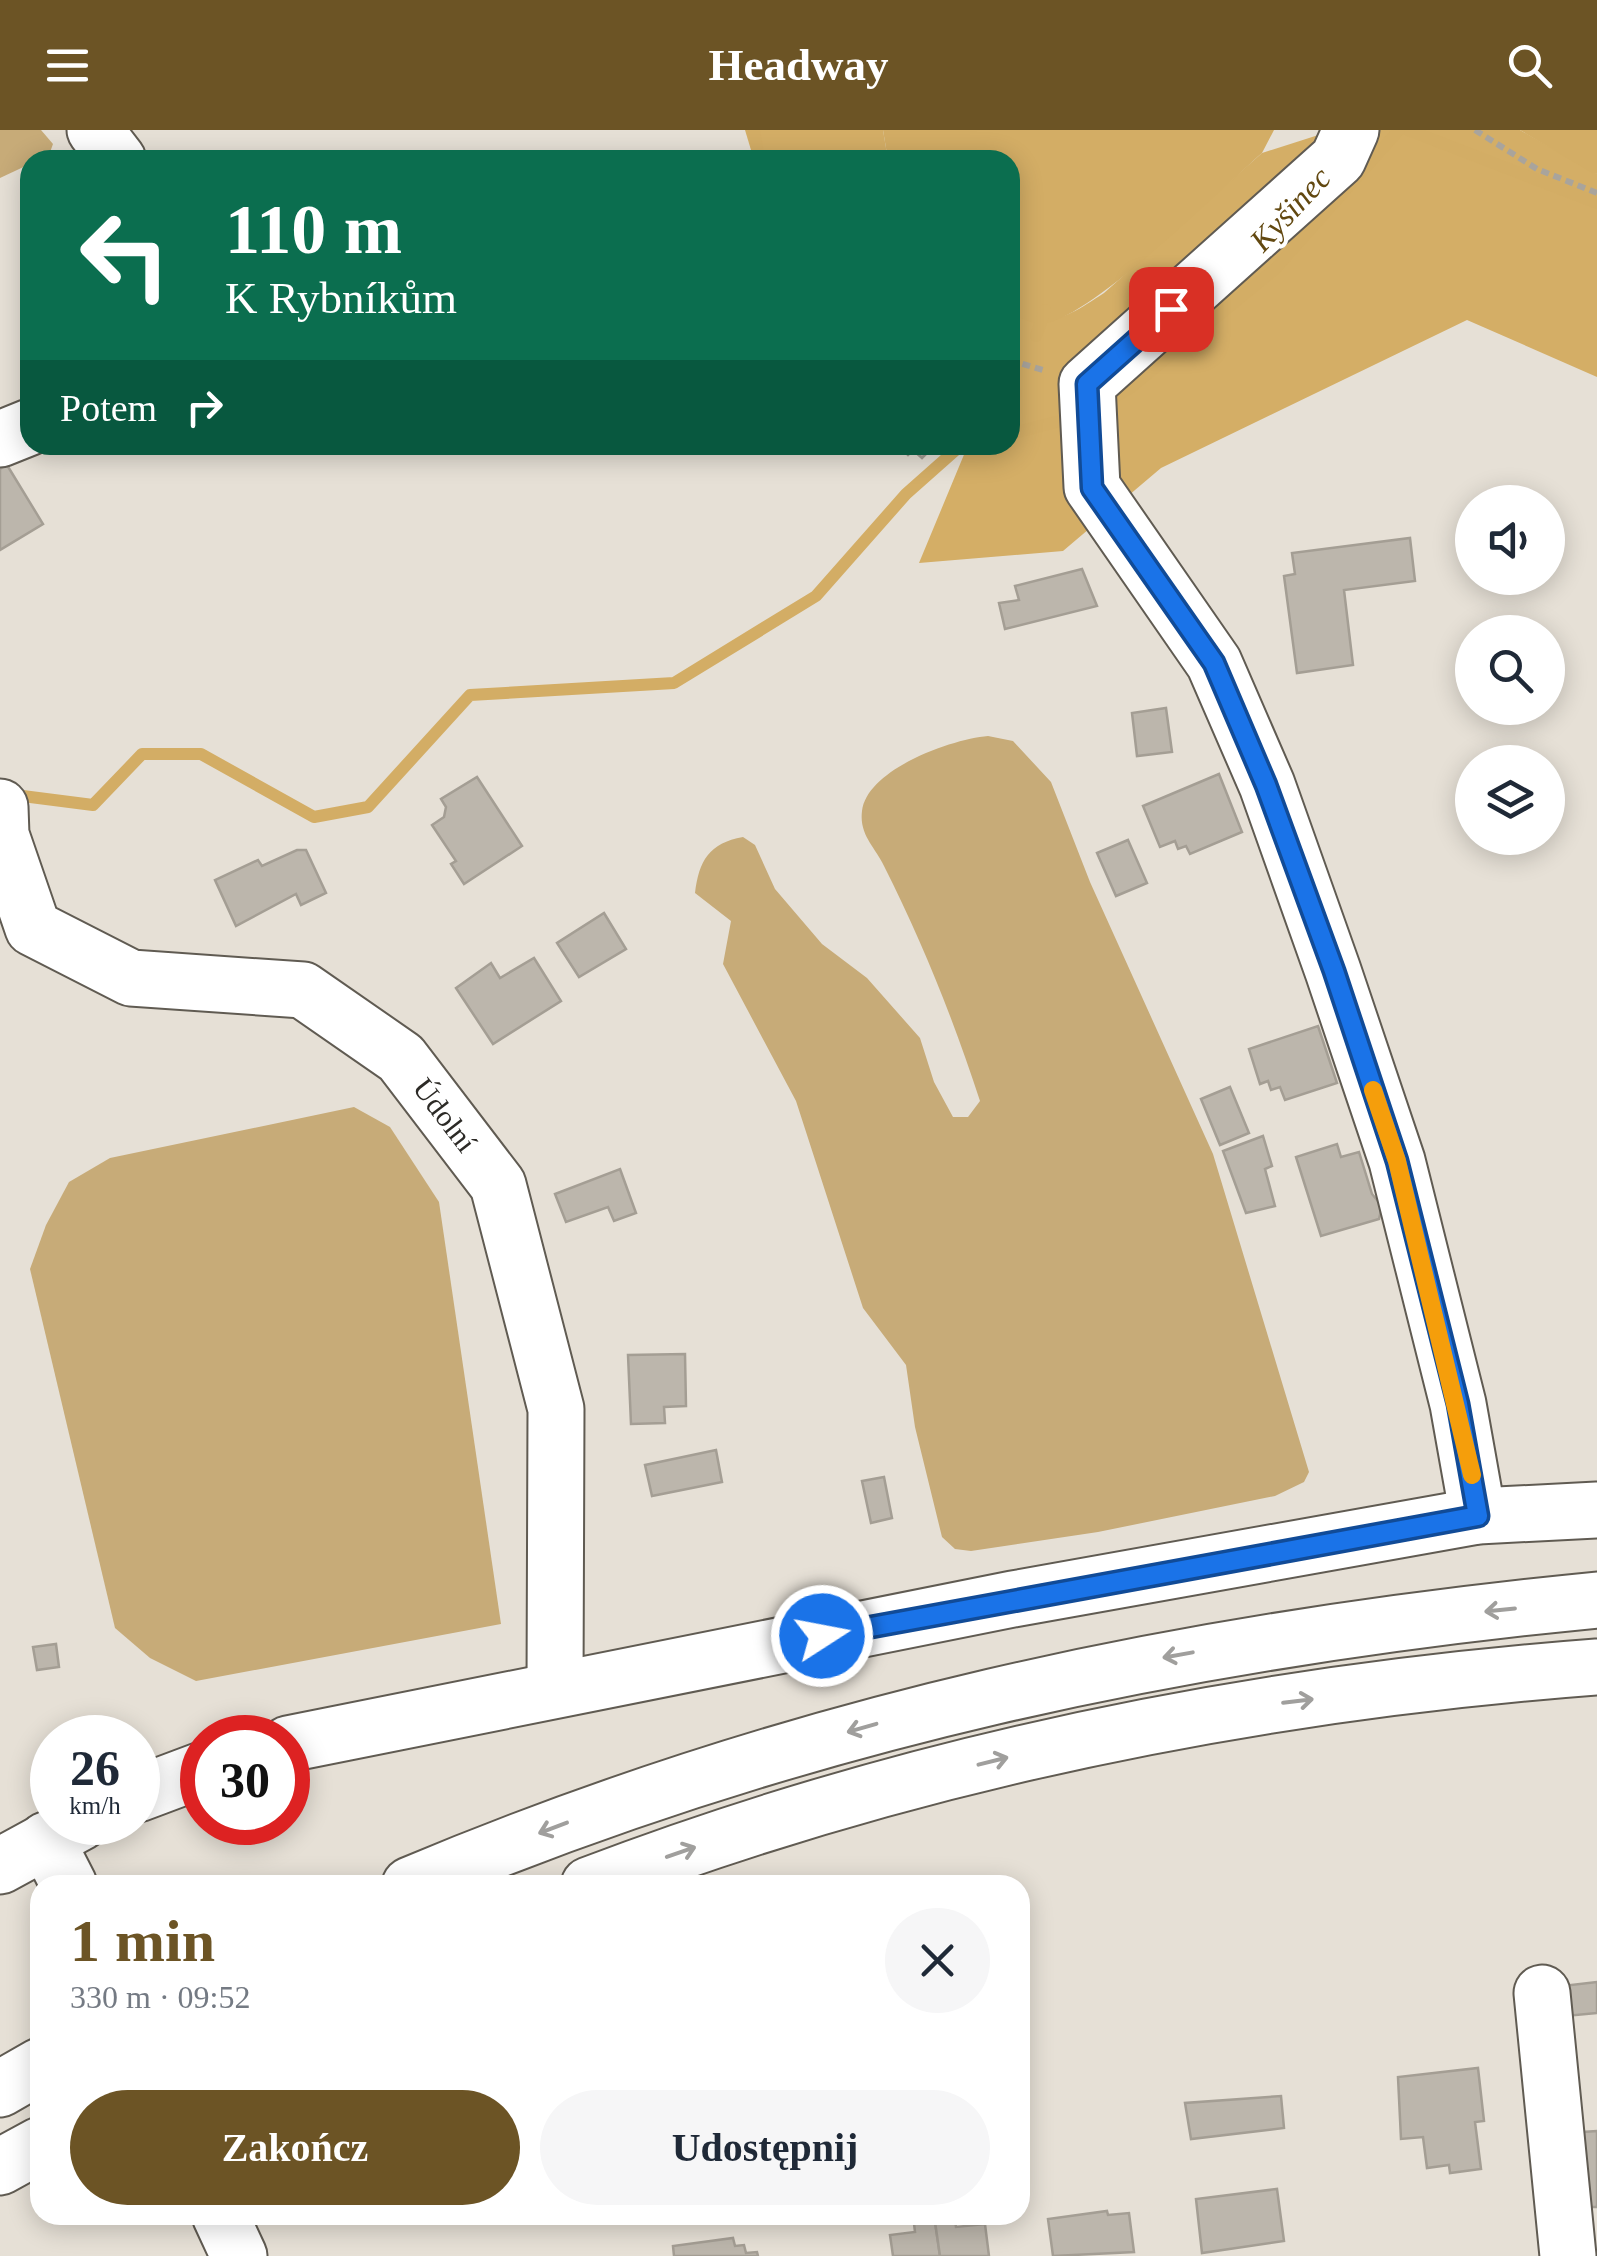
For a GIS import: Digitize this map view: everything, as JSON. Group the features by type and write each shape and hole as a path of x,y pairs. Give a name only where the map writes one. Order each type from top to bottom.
{"main road":[{"path":"94,130 110,150"},
{"path":"1351,130 1338,159 1087,387 1092,488 1214,663 1287,841 1397,1161 1458,1404 1478,1516"},
{"name":"Údolní","path":"0,807 1,835 33,928 131,978 303,990 401,1058 498,1186 556,1408 555,1688"},
{"path":"310,1739 555,1688 1478,1516 1597,1510"},
{"path":"436,1875 648,1794 809,1742 990,1694 1282,1638 1597,1600"},
{"path":"618,1875 803,1812 943,1773 1118,1733 1269,1705 1597,1667"},
{"path":"0,1866 66,1849"},
{"path":"1542,1992 1568,2256"},
{"path":"0,2088 30,2072"},
{"path":"0,2167 30,2150"},
{"path":"225,2225 239,2256"}],"path":[{"path":"1475,130 1537,169 1597,193"}],"shaded area":[{"path":"0,130 41,130 53,144 51,150 20,150 20,169 0,178"},
{"path":"745,130 883,130 886,150 751,150"},
{"path":"883,130 1274,130 1262,153 1153,252 1087,303 1060,319 1039,324 1020,318 1020,150 886,150"},
{"path":"1334,130 1520,130 1597,174 1597,377 1467,320 1161,468 1063,551 919,563 964,455 1020,455 1020,317 1037,320 1060,317 1104,293 1262,153"},
{"path":"1520,130 1597,130 1597,174 1592,173"},
{"path":"988,736 1013,741 1051,782 1090,882 1213,1154 1309,1472 1304,1482 1275,1496 1098,1532 971,1551 955,1549 942,1537 915,1427 906,1365 863,1308 796,1101 723,964 731,921 695,893 699,872 714,849 743,837 755,845 775,889 822,944 867,978 920,1038 934,1082 953,1117 968,1117 980,1101 970,1071 911,923 865,834 862,811 867,796 879,782 913,759 954,743"},
{"path":"354,1107 390,1127 439,1202 501,1624 196,1681 150,1658 115,1628 30,1269 46,1225 69,1182 110,1158"}],"building":[{"path":"7,465 43,524 0,550 0,469"},
{"path":"1410,538 1415,581 1344,590 1353,665 1297,673 1284,576 1295,574 1292,553"},
{"path":"1082,569 1097,606 1005,629 999,603 1019,600 1015,586"},
{"path":"1166,708 1172,752 1137,756 1132,713"},
{"path":"1219,774 1242,832 1190,854 1186,846 1178,849 1175,841 1160,847 1143,806"},
{"path":"477,777 522,846 464,884 451,864 456,861 432,825 444,817 446,807 441,799"},
{"path":"1128,840 1147,883 1116,896 1097,853"},
{"path":"297,850 306,850 326,893 301,905 296,894 236,926 215,880 258,860 262,866"},
{"path":"604,913 626,949 579,977 557,943"},
{"path":"534,958 561,1001 493,1044 456,988 491,963 500,978"},
{"path":"1318,1026 1337,1083 1285,1100 1280,1087 1271,1090 1268,1081 1260,1084 1249,1049"},
{"path":"1230,1087 1249,1133 1220,1145 1201,1099"},
{"path":"1263,1136 1272,1166 1265,1169 1275,1206 1246,1213 1223,1151"},
{"path":"1337,1144 1341,1157 1359,1152 1372,1194 1382,1206 1379,1219 1321,1236 1296,1157"},
{"path":"620,1169 636,1213 614,1221 608,1207 566,1222 555,1194"},
{"path":"685,1354 686,1406 664,1407 665,1423 631,1424 628,1355"},
{"path":"716,1450 722,1482 652,1496 645,1465"},
{"path":"884,1477 892,1518 871,1523 862,1481"},
{"path":"56,1644 59,1667 37,1670 33,1647"},
{"path":"1597,1982 1597,2013 1566,2016 1562,1986"},
{"path":"1478,2068 1484,2121 1475,2122 1481,2169 1450,2173 1449,2165 1427,2168 1423,2137 1401,2139 1398,2077"},
{"path":"1281,2096 1284,2128 1191,2139 1185,2103"},
{"path":"1597,2131 1597,2207 1590,2207 1583,2132"},
{"path":"1277,2189 1284,2241 1202,2253 1196,2199"},
{"path":"1107,2211 1108,2215 1129,2213 1134,2252 1053,2256 1048,2219"},
{"path":"914,2225 935,2225 940,2256 893,2256 890,2235 915,2232"},
{"path":"935,2225 985,2225 989,2256 940,2256"},
{"path":"733,2238 735,2246 744,2245 746,2253 757,2252 758,2256 674,2256 673,2246"}],"waterway":[{"name":"Kyšinec","path":"754,130 757,150"},
{"name":"Kyšinec","path":"1102,404 1130,388 1275,269 1399,130"},
{"name":"Kyšinec","path":"1408,130 1597,203"},
{"path":"1036,336 1045,310"},
{"name":"Kyšinec","path":"1020,431 1075,417"},
{"path":"7,794 93,805 142,754 201,754 314,817 368,807 470,695 674,683 816,596 906,494 950,455"}],"slow traffic":[{"path":"1373,1090 1397,1161 1472,1475"}],"route":[{"path":"822,1636 1478,1516 1458,1404 1397,1161 1334,971 1266,785 1214,663 1092,488 1087,384 1171,309"}]}
